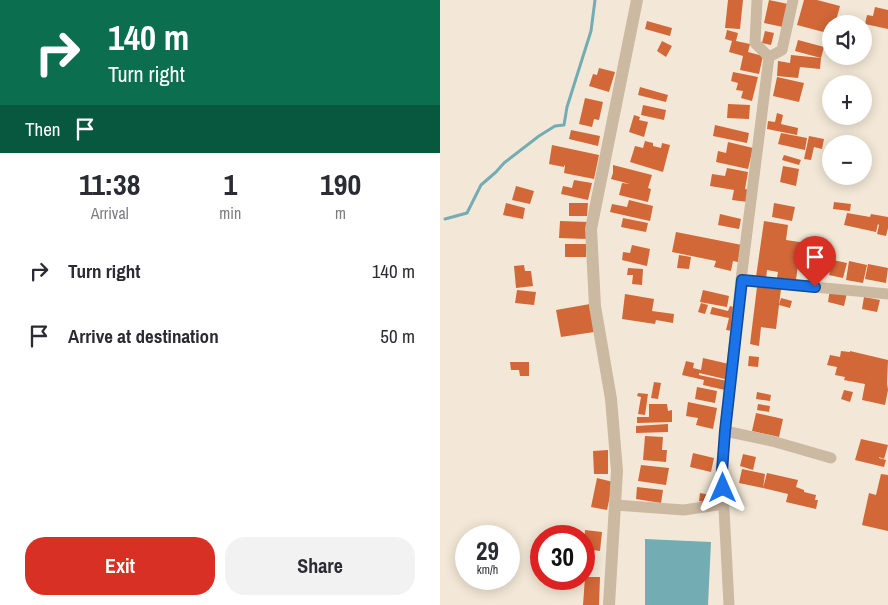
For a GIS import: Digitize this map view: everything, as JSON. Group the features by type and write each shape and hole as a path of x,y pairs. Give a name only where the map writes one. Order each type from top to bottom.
{"street":[{"path":"609,605 617,471 611,399 595,306 591,229 637,0"},
{"path":"729,605 722,471 742,280 769,57 756,43 757,0"},
{"path":"769,57 782,50 793,0"},
{"path":"742,280 888,294"},
{"path":"725,431 772,441 831,458"},
{"path":"615,505 684,510 724,504"}],"water":[{"path":"645,539 711,542 708,605 645,605"}],"building":[{"path":"728,0 743,0 740,29 725,28"},
{"path":"769,0 788,4 783,27 764,23"},
{"path":"804,0 817,0 840,6 838,15 822,15 822,32 797,25"},
{"path":"875,7 888,10 888,29 872,26"},
{"path":"647,21 672,28 670,36 645,29"},
{"path":"727,30 738,33 736,41 750,44 748,52 763,56 759,74 740,70 743,56 729,52 732,41 725,39"},
{"path":"765,31 774,33 771,45 762,43"},
{"path":"798,40 822,46 821,58 795,51"},
{"path":"662,41 672,46 666,57 657,51"},
{"path":"791,55 821,58 820,69 800,67 798,78 777,76 778,61 790,63"},
{"path":"599,68 615,72 609,92 589,86 593,74 597,75"},
{"path":"733,72 758,77 752,101 741,98 743,91 736,90 738,83 731,81"},
{"path":"777,77 804,83 799,102 773,96"},
{"path":"640,87 668,95 666,102 638,95"},
{"path":"585,98 603,102 599,120 594,119 592,127 579,124"},
{"path":"728,104 750,105 749,119 727,118"},
{"path":"643,105 666,110 664,120 641,115"},
{"path":"777,113 783,115 781,124 798,128 797,135 767,129 768,121 775,122"},
{"path":"634,115 640,117 639,120 648,122 644,137 629,132"},
{"path":"715,125 749,133 747,143 713,136"},
{"path":"571,130 600,136 598,146 569,139"},
{"path":"781,133 807,138 805,150 778,144"},
{"path":"809,136 822,139 822,149 814,147 811,160 804,159"},
{"path":"645,141 661,148 662,143 670,145 663,172 630,162 635,146 643,148"},
{"path":"728,142 753,148 748,169 716,162 718,151 726,153"},
{"path":"552,145 599,155 594,179 564,173 565,166 564,165 564,167 549,164"},
{"path":"784,155 801,160 799,165 782,160"},
{"path":"613,165 652,175 648,188 651,189 648,202 619,195 622,183 630,184 611,179"},
{"path":"783,166 799,169 796,186 780,182"},
{"path":"727,168 748,172 745,189 750,190 748,202 732,200 734,190 710,186 712,174 725,176"},
{"path":"574,180 592,183 588,200 561,194 563,186 572,188"},
{"path":"516,186 534,191 530,204 512,200"},
{"path":"629,200 653,206 650,221 610,212 612,204 627,207"},
{"path":"834,202 851,204 850,211 833,209"},
{"path":"506,203 525,208 523,219 503,215"},
{"path":"569,203 588,203 587,216 569,216"},
{"path":"774,203 795,207 792,221 772,217"},
{"path":"847,213 870,217 871,214 888,217 886,236 877,234 878,224 876,232 844,225"},
{"path":"720,214 741,219 739,229 718,225"},
{"path":"623,218 648,223 646,232 621,227"},
{"path":"560,221 589,222 588,239 559,238"},
{"path":"764,221 788,225 786,240 806,243 805,251 800,250 796,280 777,278 778,272 767,270 766,279 756,277"},
{"path":"676,232 742,245 738,262 733,261 731,271 714,267 716,261 672,252"},
{"path":"565,244 586,244 586,257 565,257"},
{"path":"632,245 650,249 647,266 622,260 623,252 630,253"},
{"path":"679,255 691,257 689,269 677,268"},
{"path":"833,260 847,263 843,278 829,275"},
{"path":"849,261 867,265 863,283 846,280"},
{"path":"868,264 888,268 886,283 865,279"},
{"path":"524,265 525,271 531,271 533,286 516,288 514,266"},
{"path":"628,268 643,269 642,285 632,284 633,275 627,275"},
{"path":"757,287 781,289 776,329 761,327 759,346 750,344"},
{"path":"830,289 847,293 844,306 828,302"},
{"path":"517,290 536,292 534,305 515,303"},
{"path":"703,290 729,296 727,307 700,302"},
{"path":"625,294 654,299 652,311 674,314 673,323 656,320 655,324 622,319"},
{"path":"864,297 880,300 877,312 862,309"},
{"path":"781,298 792,301 790,308 779,305"},
{"path":"701,303 708,305 705,314 698,312"},
{"path":"590,304 594,332 561,337 556,310"},
{"path":"730,306 737,308 732,331 726,330 729,318 710,314 712,307 728,311"},
{"path":"841,351 850,351 888,360 888,390 885,405 862,400 865,384 844,380 845,377 835,375 837,367 827,365 830,355 840,357"},
{"path":"749,356 759,357 758,367 748,366"},
{"path":"703,358 729,364 725,379 699,373 699,375 727,381 725,390 703,385 704,380 682,375 686,361 694,363 693,368 701,370"},
{"path":"510,362 529,362 529,376 520,376 519,370 511,370"},
{"path":"654,382 661,383 658,399 651,398"},
{"path":"697,387 717,391 715,403 695,399"},
{"path":"844,390 853,392 850,402 841,399"},
{"path":"757,392 771,395 770,401 756,399"},
{"path":"638,393 648,394 645,415 638,414 641,397 637,396"},
{"path":"688,402 717,408 713,429 696,425 698,418 686,416"},
{"path":"649,404 667,404 668,411 672,410 672,422 637,423 637,417 649,417"},
{"path":"758,404 770,406 769,412 757,410"},
{"path":"756,413 783,419 779,437 752,431"},
{"path":"668,424 668,432 636,433 636,426"},
{"path":"645,436 663,437 662,450 667,450 666,462 643,460"},
{"path":"861,439 888,445 884,459 879,457 886,460 884,467 855,460"},
{"path":"608,450 608,474 594,474 593,451"},
{"path":"693,453 714,458 711,472 690,467"},
{"path":"743,454 756,457 753,470 740,466"},
{"path":"641,465 669,468 666,485 638,481"},
{"path":"742,469 765,474 763,488 739,483"},
{"path":"767,473 798,480 796,487 804,490 804,492 816,495 815,500 818,500 816,509 786,502 788,494 763,488"},
{"path":"881,474 888,475 888,531 862,525 869,493 876,495"},
{"path":"597,478 613,482 607,510 591,507"},
{"path":"637,487 663,490 661,503 636,499"},
{"path":"700,493 710,495 708,503 699,501"},
{"path":"595,531 602,532 600,551 595,550"},
{"path":"595,577 600,577 599,605 583,605 584,590 595,590"}],"waterway":[{"path":"445,219 467,213 481,185 504,163 539,136 555,126 564,125 567,107 591,31 595,0"}],"route":[{"path":"723,488 722,471 725,431 742,280 815,287"}]}
